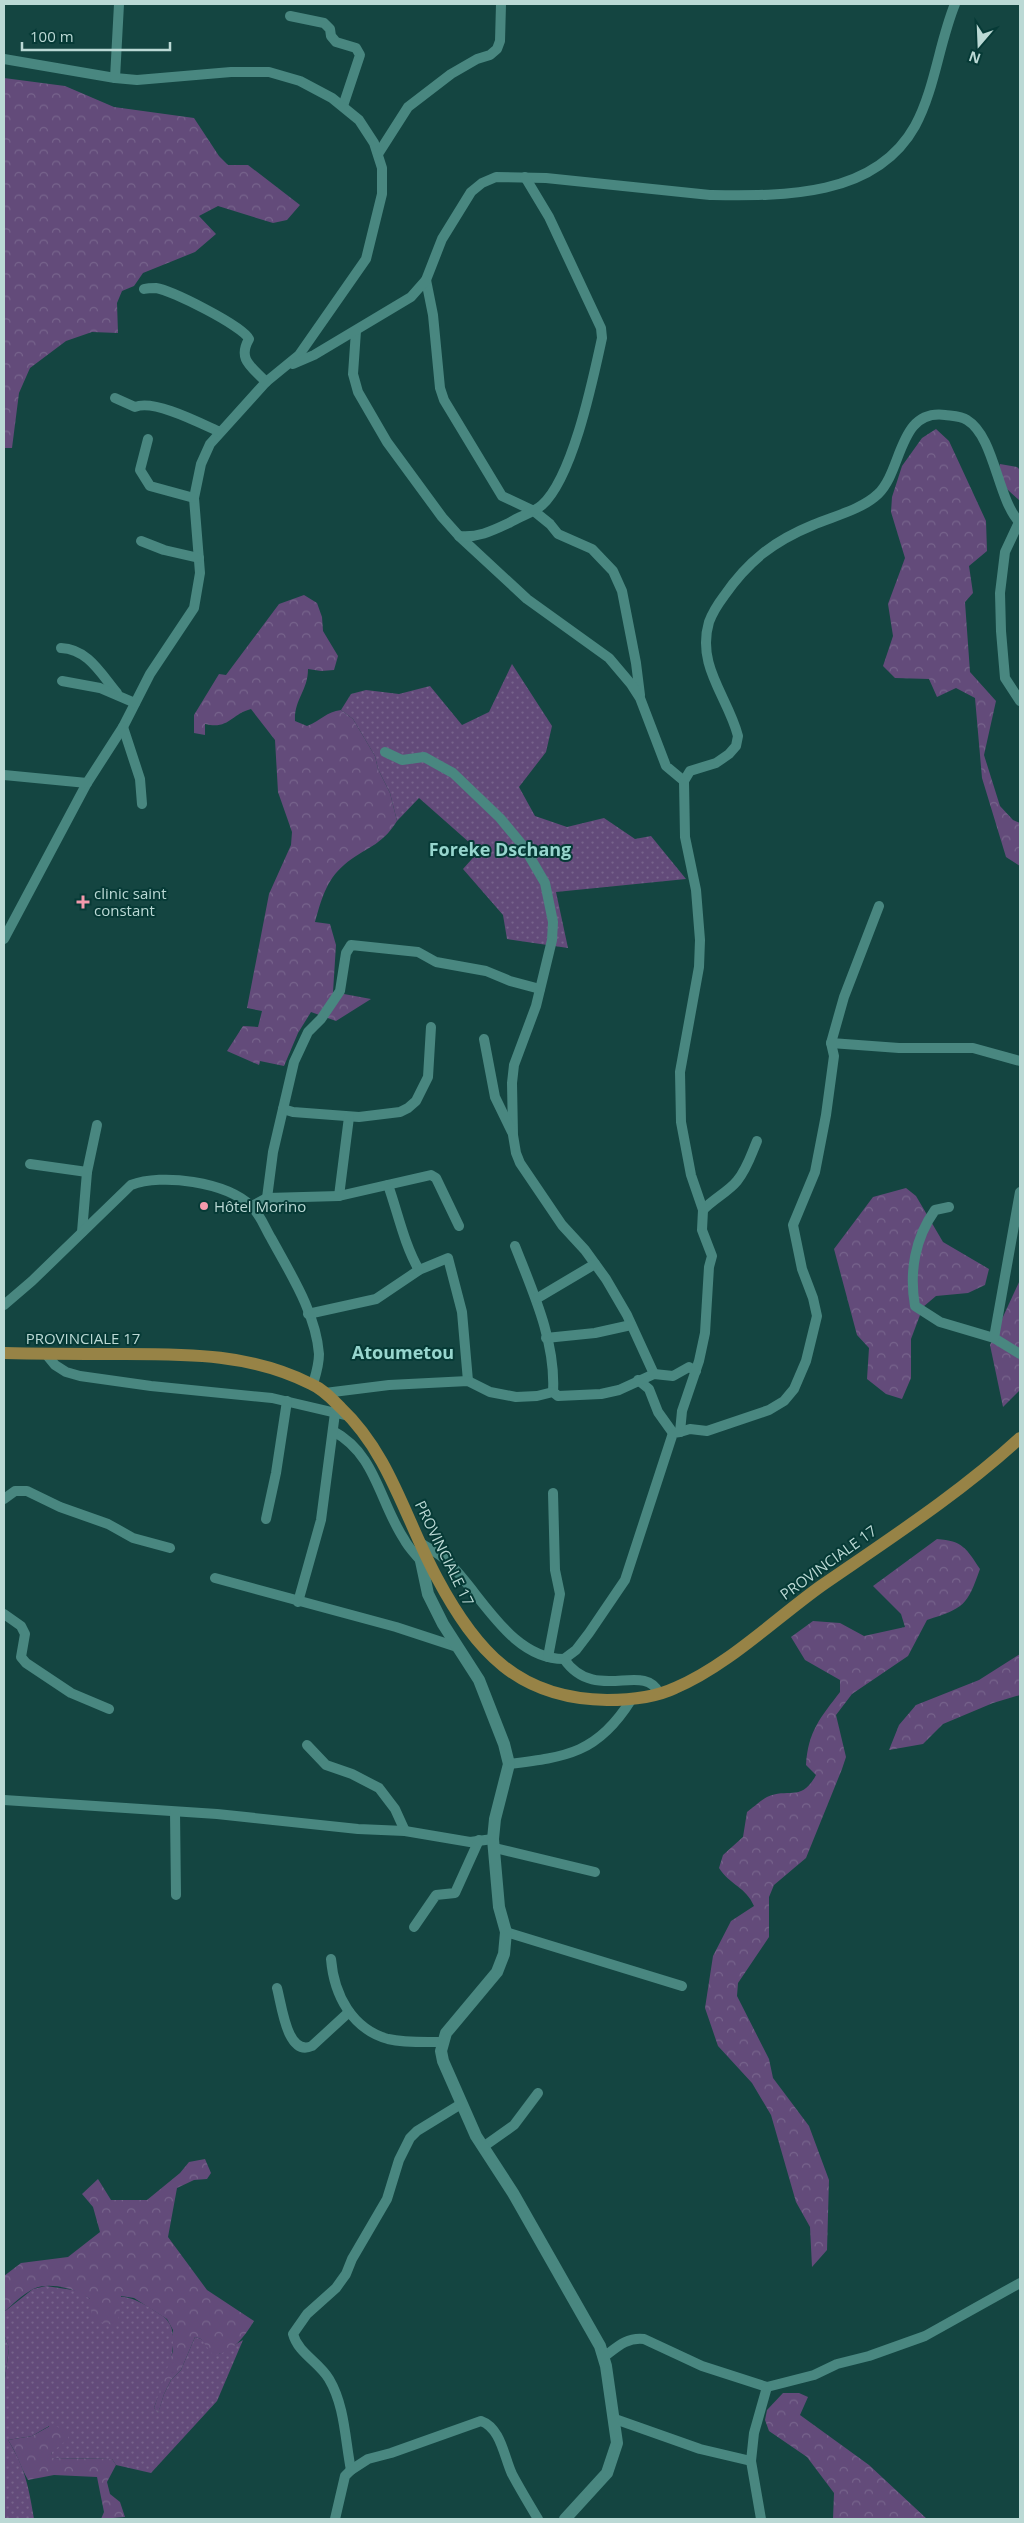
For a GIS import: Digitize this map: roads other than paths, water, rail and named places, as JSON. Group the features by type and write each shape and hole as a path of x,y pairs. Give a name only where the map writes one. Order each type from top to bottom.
{"main road":[{"name":"PROVINCIALE 17","path":"4,1353 196,1355 234,1358 260,1363 313,1384 350,1416 373,1443 421,1551 457,1615 475,1640 488,1654 517,1676 538,1688 570,1698 631,1700 675,1689 734,1652 798,1603 968,1482 1020,1438"}],"street":[{"path":"115,78 119,4"},
{"path":"378,154 408,107 451,74 477,58 490,55 497,49 500,41 501,4"},
{"path":"288,366 314,355 411,297 426,280 442,239 471,192 482,183 496,177 525,177 736,195 813,190 847,183 877,169 899,150 915,126 929,92 955,4"},
{"path":"290,16 324,23 330,29 331,36 336,42 356,48 360,55 343,106"},
{"path":"4,59 137,80 232,72 269,72 300,81 343,106 359,120 374,144 382,168 382,194 366,259 311,341 288,366 266,382 210,444 201,464 194,498 200,573 194,608 150,674 123,727 87,783 4,939"},
{"path":"459,536 473,538 486,534 534,511 544,503 555,487 576,442 602,338 601,328 549,217 525,177"},
{"path":"426,280 433,315 438,375 444,400 496,489 502,496 534,511 550,524 558,534 592,549 613,571 622,591 636,663 640,698"},
{"path":"144,289 157,288 235,324 249,338 243,349 244,356 266,382"},
{"path":"356,331 353,374 358,392 371,418 406,469 459,536 527,600 609,658 640,698 666,766 684,781"},
{"path":"115,398 135,407 143,404 164,409 220,432"},
{"path":"564,1659 576,1650 625,1580 677,1433 682,1410 696,1371 705,1333 709,1267 712,1256 702,1230 703,1210 682,1139 679,1092 680,1072 699,967 700,940 696,890 685,837 684,781 690,771 716,763 729,754 737,741 735,726 706,658 705,639 710,620 722,599 749,563 766,550 790,536 851,510 877,494 895,466 908,431 916,423 930,415 941,414 967,420 983,440 1009,505 1020,522 1005,552 1000,593 1005,678 1020,701"},
{"path":"148,440 140,470 150,486 194,498"},
{"path":"141,542 164,550 199,558"},
{"path":"61,648 73,648 84,654 117,694"},
{"path":"62,681 117,694 135,703"},
{"path":"123,727 140,780 142,804"},
{"path":"385,752 402,760 424,757 453,773 481,798 524,847 545,883 553,922 552,940 540,989 514,1065 513,1135"},
{"path":"4,775 87,783"},
{"path":"677,1433 690,1429 707,1431 769,1410 784,1401 794,1389 806,1361 817,1316 814,1298 802,1269 792,1225 815,1172 828,1106 834,1056 832,1043 844,997 879,906"},
{"path":"267,1198 274,1152 294,1062 300,1045 340,991 346,953 351,945 418,952 436,962 486,971 510,981 540,989"},
{"path":"283,1109 349,1117 400,1112 416,1101 428,1077 427,1054 431,1026"},
{"path":"484,1039 495,1096 513,1135 520,1163 562,1225 606,1279 631,1325 654,1374"},
{"path":"832,1043 899,1048 973,1048 1020,1061"},
{"path":"339,1196 349,1117"},
{"path":"82,1232 87,1172 97,1125"},
{"path":"703,1210 712,1200 736,1182 744,1170 757,1141"},
{"path":"30,1164 87,1172"},
{"path":"252,1206 267,1198 339,1196 424,1176 436,1178 459,1226"},
{"path":"4,1305 32,1281 131,1185 142,1181 181,1180 222,1189 252,1206 296,1283 308,1314 319,1354 318,1370 313,1384"},
{"path":"388,1185 411,1255 419,1270"},
{"path":"994,1338 1020,1192"},
{"path":"948,1207 935,1210 923,1226 911,1274 915,1306 940,1322 994,1338 1020,1354"},
{"path":"515,1246 536,1299 551,1354 553,1392 558,1396 601,1394 619,1390 654,1374 673,1376 688,1367 696,1371"},
{"path":"308,1314 376,1299 419,1270 448,1258 462,1312 468,1381"},
{"path":"536,1299 595,1264"},
{"path":"546,1338 594,1333 631,1325"},
{"path":"46,1354 66,1372 80,1376 287,1401 350,1416"},
{"path":"638,1380 648,1389 658,1412 677,1433"},
{"path":"325,1393 389,1385 468,1381 490,1392 516,1397 537,1396 553,1392"},
{"path":"266,1519 276,1473 287,1401"},
{"path":"298,1602 321,1520 335,1413"},
{"path":"333,1431 349,1440 362,1454 404,1539 421,1551 447,1561 497,1622 523,1644 548,1657 564,1659 577,1673 588,1679 604,1683 649,1681 654,1685 658,1693"},
{"path":"4,1499 15,1491 27,1491 108,1524 133,1538 170,1548"},
{"path":"548,1657 560,1594 555,1570 553,1493"},
{"path":"421,1551 431,1600 479,1680 504,1744 509,1764 495,1819 494,1844 499,1907 506,1932 504,1954 497,1972 455,2021 442,2042 443,2061 461,2104 484,2148 513,2193 554,2269 576,2301 604,2357 615,2419 617,2443 607,2473 566,2519"},
{"path":"215,1578 396,1627 457,1646"},
{"path":"4,1614 21,1626 25,1634 20,1657 71,1693 108,1709"},
{"path":"509,1764 550,1760 569,1755 585,1747 619,1719 631,1700"},
{"path":"307,1746 326,1765 352,1774 380,1788 395,1809 405,1831"},
{"path":"4,1800 217,1814 358,1829 405,1831 470,1842 479,1840 596,1872"},
{"path":"175,1812 176,1895"},
{"path":"414,1927 436,1895 455,1893 479,1840"},
{"path":"506,1932 682,1986"},
{"path":"331,1959 338,1993 348,2012 359,2024 388,2038 405,2041 442,2042"},
{"path":"277,1988 292,2041 299,2048 306,2049 312,2046 348,2012"},
{"path":"484,2148 514,2125 538,2093"},
{"path":"351,2470 338,2396 329,2378 316,2362 296,2344 293,2334 297,2325 336,2288 346,2274 352,2259 387,2199 399,2160 410,2138 417,2131 461,2104"},
{"path":"604,2357 622,2343 635,2338 644,2338 702,2366 767,2387 814,2375 837,2364 869,2356 925,2336 1020,2283"},
{"path":"761,2519 752,2461 754,2433 767,2387"},
{"path":"615,2419 700,2449 752,2461"},
{"path":"335,2519 345,2476 351,2470 368,2459 391,2453 481,2421 488,2424 494,2433 512,2474 538,2519"}],"place":[{"name":"clinic saint constant","path":"83,902"},
{"name":"Hôtel Morino","path":"204,1206"}],"district":[{"name":"Foreke Dschang","path":"500,849"},
{"name":"Atoumetou","path":"403,1352"}]}
